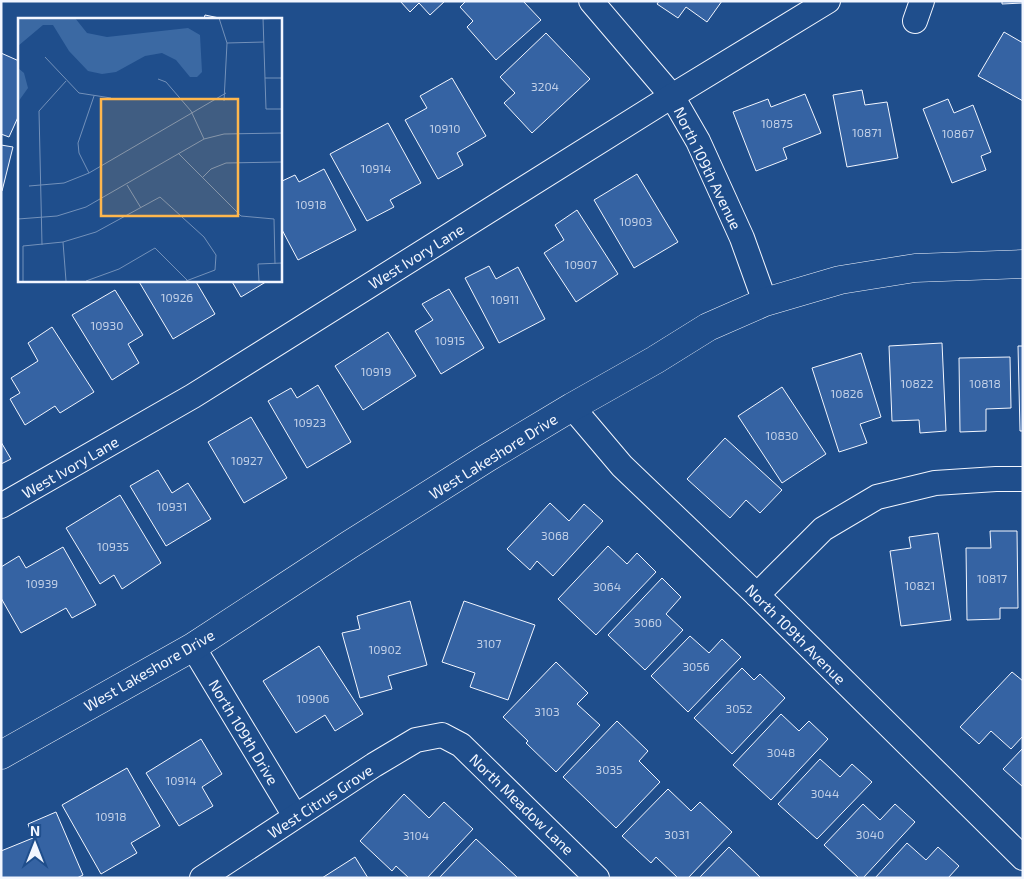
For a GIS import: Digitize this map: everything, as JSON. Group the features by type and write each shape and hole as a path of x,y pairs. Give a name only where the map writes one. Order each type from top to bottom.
{"street":[{"name":"North 109th Avenue","path":"591,1 672,96 698,141 738,229 765,302"},
{"name":"West Ivory Lane","path":"1,506 193,396 672,96 828,1"},
{"name":"West Lakeshore Drive","path":"1,755 192,647 487,458 656,360 708,327 765,302 840,280 915,268 1023,264"},
{"name":"North 109th Avenue","path":"572,407 622,466 757,595 1023,858"},
{"path":"757,595 823,529 877,496 935,483 1023,479"},
{"name":"North 109th Drive","path":"192,647 295,816"},
{"name":"West Citrus Grove","path":"202,878 374,765 416,740 442,734"},
{"name":"North Meadow Lane","path":"442,734 461,745 598,878"}],"building":[{"path":"400,1 445,1 430,15 419,3 410,12"},
{"path":"466,1 523,1 541,20 496,60 467,27 473,21 460,7"},
{"path":"659,1 722,1 707,22 686,7 678,18 657,4"},
{"path":"1002,1 1023,1 1023,3 1002,4"},
{"path":"205,15 219,18 204,18"},
{"path":"1004,32 1023,43 1023,101 978,76"},
{"path":"546,33 590,79 532,133 504,103 515,93 500,77"},
{"path":"1,53 18,61 18,117 9,137 1,134"},
{"path":"452,78 486,136 457,153 463,165 438,179 405,120 427,108 420,96"},
{"path":"862,90 865,105 887,102 898,158 847,167 833,95"},
{"path":"805,94 821,133 783,148 787,159 756,171 733,112 768,99 771,107"},
{"path":"948,99 954,113 973,105 991,152 981,156 986,170 952,183 923,109"},
{"path":"388,123 421,183 390,200 394,207 367,221 330,154"},
{"path":"1,145 13,147 2,191 1,191"},
{"path":"324,169 356,230 298,260 281,228 281,182 295,175 299,182"},
{"path":"637,174 678,242 634,268 594,200"},
{"path":"577,210 618,274 576,302 544,253 564,240 555,225"},
{"path":"489,266 496,279 518,267 545,319 499,343 465,278"},
{"path":"139,281 196,281 215,314 173,339"},
{"path":"232,281 267,281 241,297"},
{"path":"449,289 484,348 441,374 415,331 433,320 422,304"},
{"path":"115,290 143,335 128,344 139,363 112,380 72,315"},
{"path":"52,327 94,392 60,413 55,406 25,425 10,399 20,393 11,378 38,361 28,343"},
{"path":"388,332 416,376 363,410 335,366"},
{"path":"942,343 946,431 920,433 919,420 892,421 889,346"},
{"path":"1018,346 1023,346 1023,431 1020,431"},
{"path":"861,353 881,417 860,424 867,443 839,452 812,368"},
{"path":"1010,357 1011,408 986,409 986,431 960,432 959,358"},
{"path":"318,385 351,442 307,468 268,401 291,388 297,398"},
{"path":"782,387 826,454 782,483 738,416"},
{"path":"251,417 287,478 244,503 208,442"},
{"path":"725,438 782,490 760,513 746,500 730,518 687,479"},
{"path":"1,442 11,459 1,464"},
{"path":"158,470 172,493 188,483 211,519 166,546 130,486"},
{"path":"120,495 161,563 122,589 114,575 100,584 66,528"},
{"path":"550,503 569,521 584,504 603,521 553,576 537,561 530,570 507,549"},
{"path":"990,531 1017,531 1018,608 1000,608 1000,619 967,620 966,548 991,548"},
{"path":"938,533 951,620 901,626 890,551 911,548 909,537"},
{"path":"608,546 627,564 637,553 656,572 596,635 558,599"},
{"path":"63,547 96,605 72,618 66,608 21,633 1,598 1,567 19,556 26,568"},
{"path":"662,578 681,597 666,614 683,630 645,670 608,635"},
{"path":"410,601 427,665 388,676 392,689 360,698 342,633 360,629 357,616"},
{"path":"464,601 535,625 508,700 470,687 475,673 442,662"},
{"path":"690,636 709,653 722,639 741,657 688,712 651,676"},
{"path":"319,646 363,714 335,731 325,715 296,733 263,681"},
{"path":"556,662 588,693 577,704 600,725 556,772 503,717"},
{"path":"742,668 754,680 760,674 785,698 732,754 694,718"},
{"path":"1012,672 1023,681 1023,736 1011,749 991,731 979,744 960,727"},
{"path":"781,714 799,731 809,721 828,739 771,800 733,765"},
{"path":"617,721 648,751 639,761 660,782 616,828 563,777"},
{"path":"201,739 222,774 202,787 213,806 179,826 146,773"},
{"path":"1023,748 1023,787 1003,769"},
{"path":"820,759 840,777 852,764 872,782 817,839 778,804"},
{"path":"127,768 160,826 131,843 137,853 101,874 62,805"},
{"path":"668,789 691,811 700,802 732,832 688,878 678,878 656,857 651,863 622,836"},
{"path":"404,794 429,818 444,802 473,829 427,878 409,878 396,866 392,871 360,841"},
{"path":"863,804 880,820 895,804 915,822 863,878 859,878 824,845"},
{"path":"56,812 83,875 77,878 2,878 1,851 33,838 28,824"},
{"path":"476,839 518,878 439,878"},
{"path":"907,843 926,860 938,847 959,866 948,878 875,878"},
{"path":"729,847 761,878 699,878"},
{"path":"355,857 368,878 322,878"}]}
